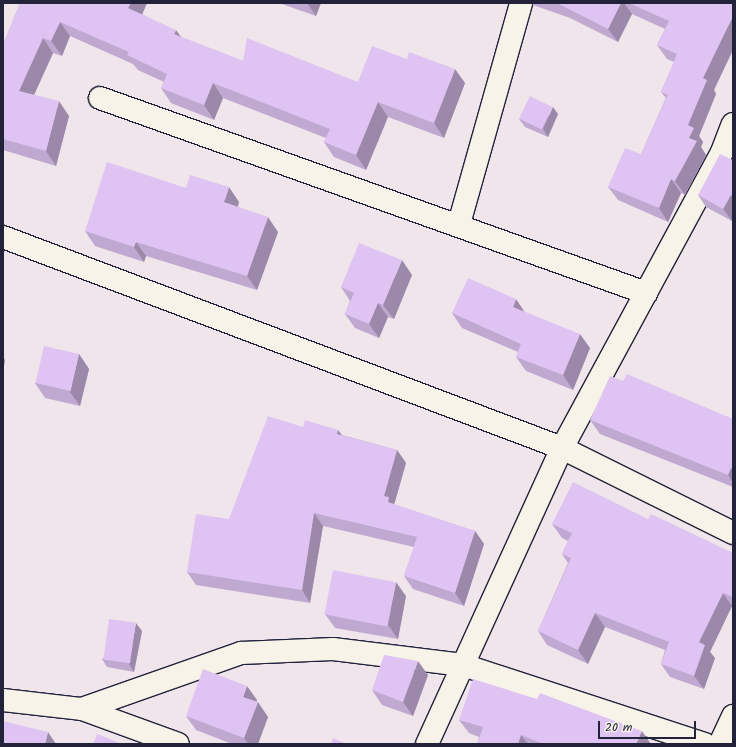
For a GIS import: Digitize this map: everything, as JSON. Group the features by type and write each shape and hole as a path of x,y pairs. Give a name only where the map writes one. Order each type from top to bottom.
{"street":[{"path":"459,224 521,3"},
{"path":"100,98 459,224 646,293"},
{"path":"427,744 562,448 646,293 728,154 733,124"},
{"path":"3,237 562,448 733,532"},
{"path":"82,709 241,653 333,649 463,665 704,744"},
{"path":"3,700 82,709 178,744"},
{"path":"720,744 733,716"}],"building":[{"path":"20,3 131,3 128,8 176,30 174,34 243,61 247,38 358,82 372,46 407,59 409,52 455,69 434,123 378,102 356,155 324,142 330,129 213,83 204,105 161,88 167,74 127,55 129,52 60,22 51,41 43,38 19,91 59,101 46,151 3,139 3,45"},
{"path":"557,3 621,3 608,29"},
{"path":"629,3 733,3 733,16 703,78 707,80 688,125 694,128 689,138 697,141 675,181 671,179 659,208 608,187 625,148 641,154 668,95 661,92 677,54 657,45 669,21"},
{"path":"530,96 552,107 542,129 519,118"},
{"path":"720,154 733,160 733,196 731,195 723,209 698,195"},
{"path":"107,162 186,188 190,175 229,187 224,202 268,217 247,276 136,242 134,247 85,231"},
{"path":"359,243 402,260 383,305 378,303 369,324 345,314 354,293 341,287"},
{"path":"468,278 516,299 513,307 580,334 563,375 516,357 521,344 452,313"},
{"path":"44,346 79,354 71,391 35,383"},
{"path":"627,374 733,419 733,469 731,468 728,475 590,420 610,376 623,381"},
{"path":"268,416 303,427 305,420 338,430 337,434 397,450 384,496 389,497 388,502 475,531 455,593 404,576 417,537 314,513 302,590 187,572 196,514 229,519"},
{"path":"573,482 648,519 651,514 733,553 733,597 723,593 699,642 705,645 694,676 661,664 669,642 595,613 578,650 538,631 571,558 562,554 572,533 552,524"},
{"path":"333,570 396,582 387,626 324,614"},
{"path":"109,619 136,623 130,663 103,660"},
{"path":"384,655 418,661 403,702 372,690"},
{"path":"203,669 247,686 243,697 258,702 244,738 186,716"},
{"path":"473,679 537,699 540,693 642,731 636,744 544,744 521,735 518,744 477,744 483,727 459,720"},
{"path":"3,721 48,732 45,744 3,744"},
{"path":"97,734 122,744 93,744"},
{"path":"333,738 347,744 331,744"}]}
